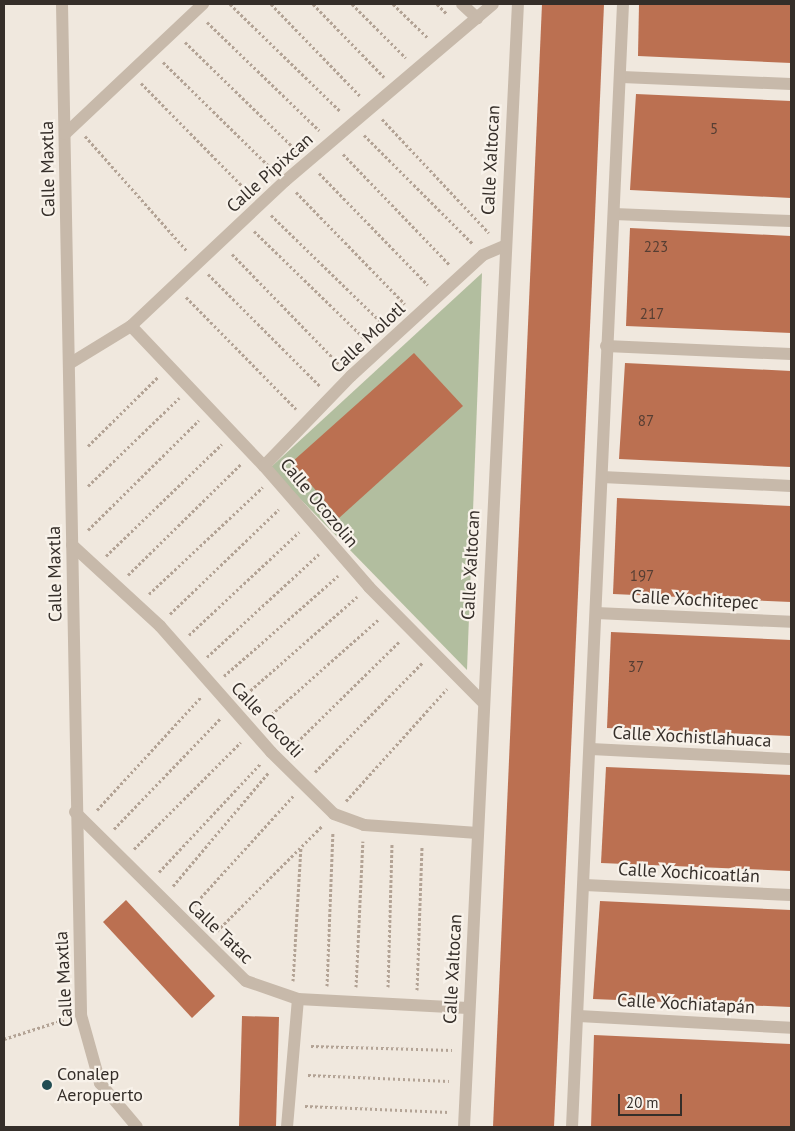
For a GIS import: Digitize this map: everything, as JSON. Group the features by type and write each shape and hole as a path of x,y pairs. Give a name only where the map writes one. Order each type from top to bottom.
{"street":[{"name":"Calle Maxtla","path":"62,4 75,812 81,1015 100,1083 137,1127"},
{"path":"65,134 203,4"},
{"path":"462,4 478,18"},
{"name":"Calle Pipixcan","path":"69,364 131,326 285,181 493,4"},
{"name":"Calle Xaltocan","path":"464,1127 468,1008 478,834 482,701 518,4"},
{"path":"572,1127 591,750 606,346 622,77 623,4"},
{"path":"622,77 791,84"},
{"path":"614,214 791,221"},
{"name":"Calle Molotl","path":"264,466 351,376 377,352 483,255 504,246"},
{"name":"Calle Ocozolin","path":"131,326 264,466 349,566 410,631 482,701"},
{"path":"606,346 791,354"},
{"path":"602,478 791,486"},
{"name":"Calle Cocotli","path":"72,546 178,646 275,756 334,814 364,825 478,834"},
{"name":"Calle Xochitepec","path":"596,613 791,622"},
{"name":"Calle Xochistlahuaca","path":"591,750 791,759"},
{"name":"Calle Tatac","path":"75,812 205,943 246,981 295,998 387,1007 468,1008"},
{"name":"Calle Xochicoatlán","path":"585,885 791,896"},
{"path":"287,1127 294,1046 295,998"},
{"name":"Calle Xochiatapán","path":"579,1016 791,1028"}],"path":[{"path":"230,4 465,236"},
{"path":"271,4 477,222"},
{"path":"313,4 394,88"},
{"path":"352,4 417,69"},
{"path":"392,4 440,50"},
{"path":"209,24 331,142 442,256"},
{"path":"180,38 308,162 420,276"},
{"path":"158,58 285,181 401,299"},
{"path":"138,80 260,204 378,319"},
{"path":"90,141 198,264 331,397"},
{"path":"243,220 377,352"},
{"path":"222,242 351,376"},
{"path":"175,286 308,420"},
{"path":"90,443 170,366"},
{"path":"90,484 190,387"},
{"path":"93,524 210,409"},
{"path":"111,552 234,433"},
{"path":"129,574 252,453"},
{"path":"148,596 273,478"},
{"path":"167,617 290,498"},
{"path":"178,646 311,521"},
{"path":"196,667 330,544"},
{"path":"103,804 212,686 349,566"},
{"path":"122,820 231,708 369,587"},
{"path":"141,842 252,731 390,608"},
{"path":"164,867 275,756 410,631"},
{"path":"181,918 303,784 432,653"},
{"path":"205,943 334,814 457,677"},
{"path":"179,880 275,756"},
{"path":"326,1001 334,814"},
{"path":"355,1004 364,825"},
{"path":"387,1007 392,828"},
{"path":"416,1007 422,830"},
{"path":"295,998 301,847"},
{"path":"4,1039 81,1015"},
{"path":"294,1046 452,1050"},
{"path":"291,1075 455,1081"},
{"path":"289,1105 455,1112"}],"green space":[{"path":"482,273 467,670 270,468"}],"building":[{"path":"542,4 604,4 595,216 554,1127 493,1127"},
{"path":"639,4 791,4 791,63 638,56"},
{"path":"636,94 791,101 791,198 630,190"},
{"path":"630,228 791,236 791,333 626,326"},
{"path":"414,353 463,406 339,518 292,462"},
{"path":"625,363 791,371 791,467 619,459"},
{"path":"617,498 791,506 791,602 613,594"},
{"path":"611,632 791,640 791,736 607,728"},
{"path":"606,767 791,775 791,871 601,863"},
{"path":"126,900 215,996 192,1018 103,922"},
{"path":"600,901 791,910 791,1007 593,999"},
{"path":"242,1016 279,1017 276,1127 239,1127"},
{"path":"594,1035 791,1044 791,1127 591,1127"}],"place":[{"name":"Conalep Aeropuerto","path":"47,1085"}]}
